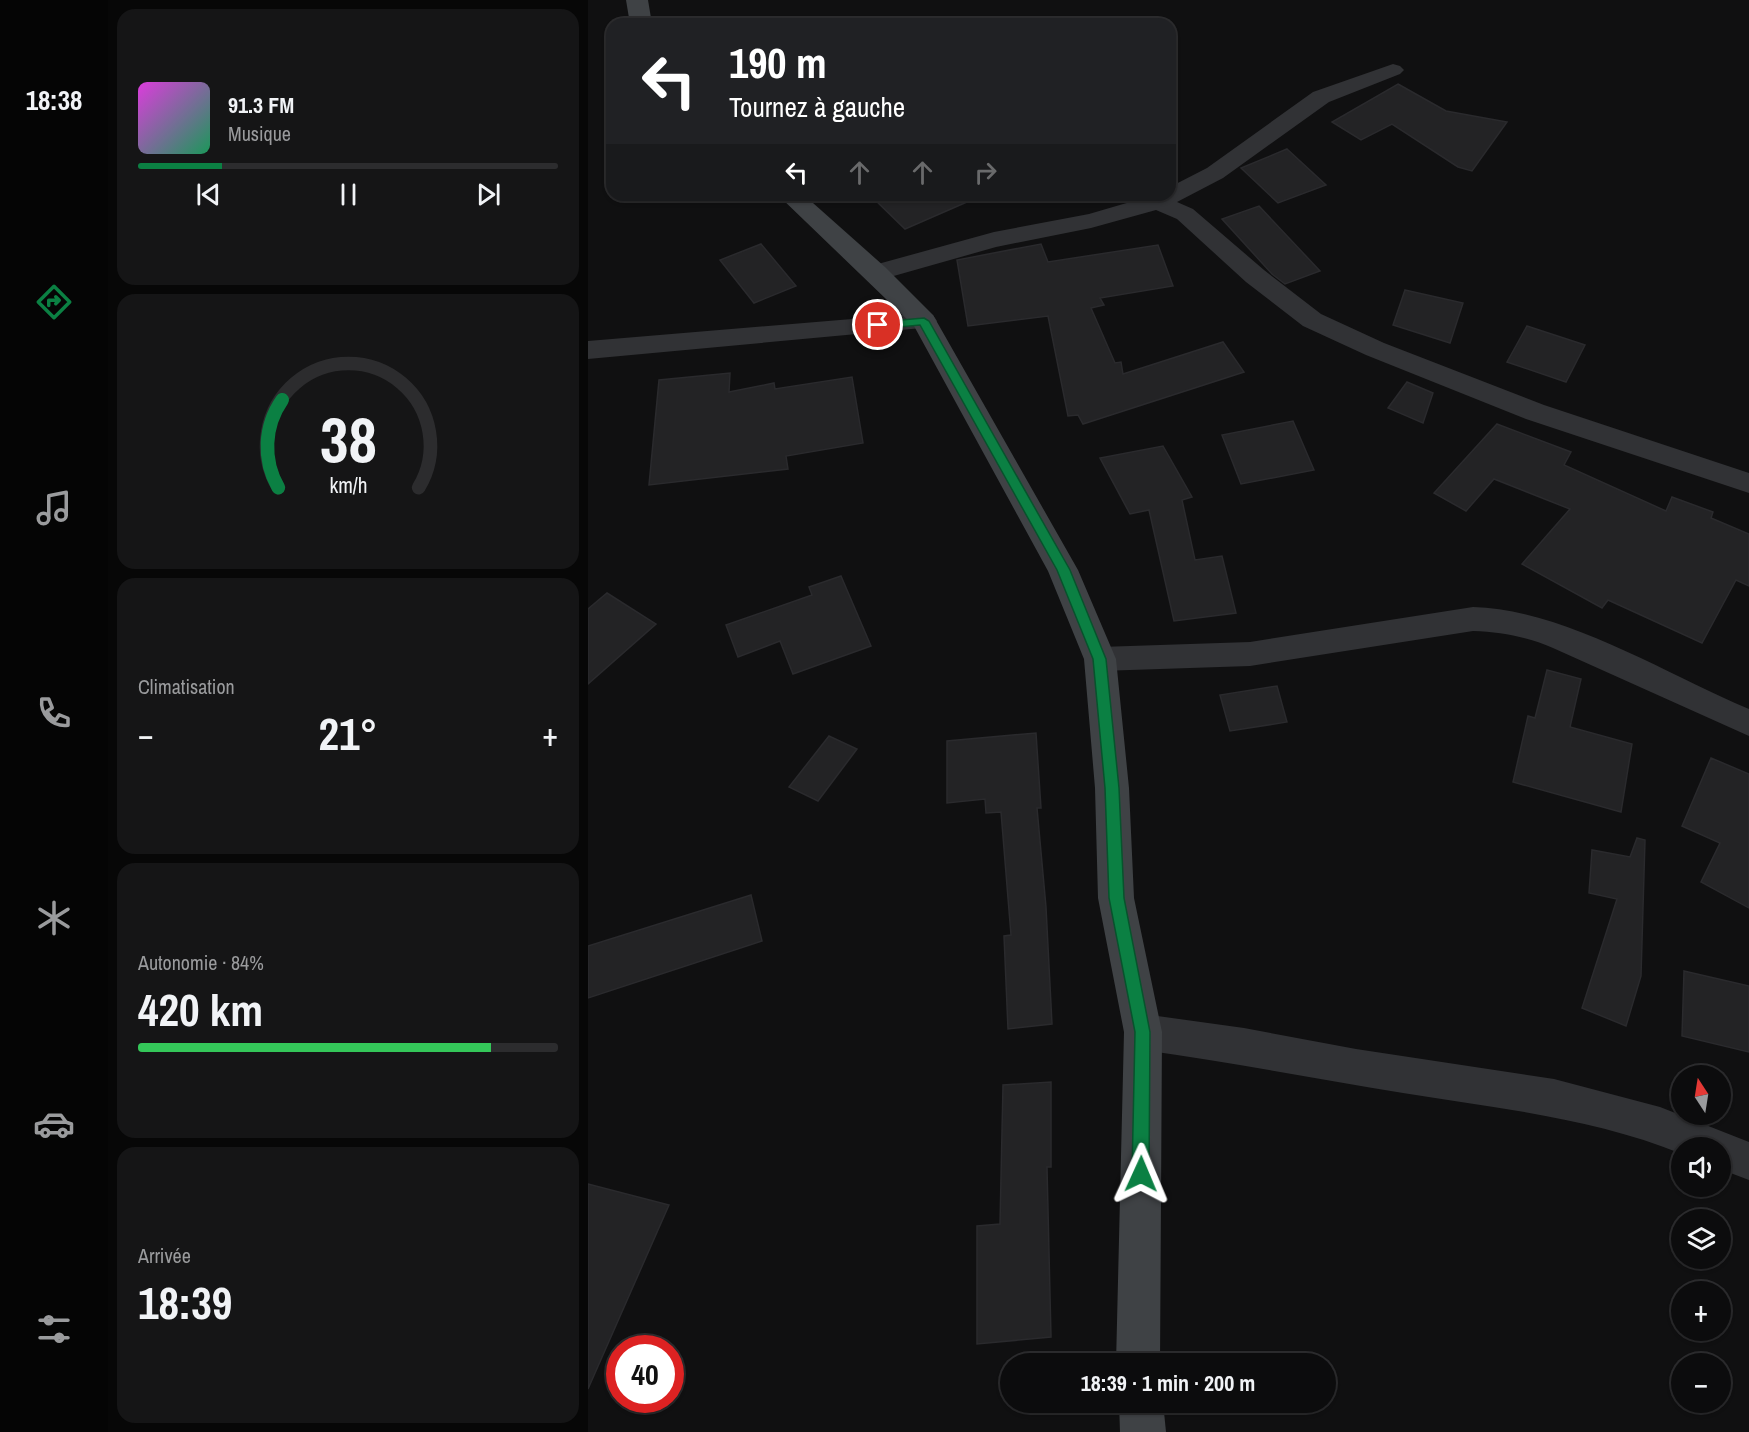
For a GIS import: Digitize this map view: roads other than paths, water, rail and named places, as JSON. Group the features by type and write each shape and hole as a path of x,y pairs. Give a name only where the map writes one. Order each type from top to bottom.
{"street":[{"path":"637,0 640,18"},
{"path":"1176,193 1215,173 1321,97 1392,70"},
{"path":"797,201 876,273 924,321 1063,570 1100,659 1112,788 1116,898 1143,1032 1138,1353"},
{"path":"876,273 975,245 1091,221 1158,202 1185,214 1255,276 1312,320 1376,350 1535,412 1749,483"},
{"path":"588,350 924,321"},
{"path":"1100,659 1250,654 1473,619 1495,618 1522,624 1584,648 1749,723"},
{"path":"1143,1032 1244,1046 1356,1068 1554,1098 1660,1126 1687,1137"},
{"path":"1731,1154 1749,1161"},
{"path":"1142,1413 1143,1432"}]}
